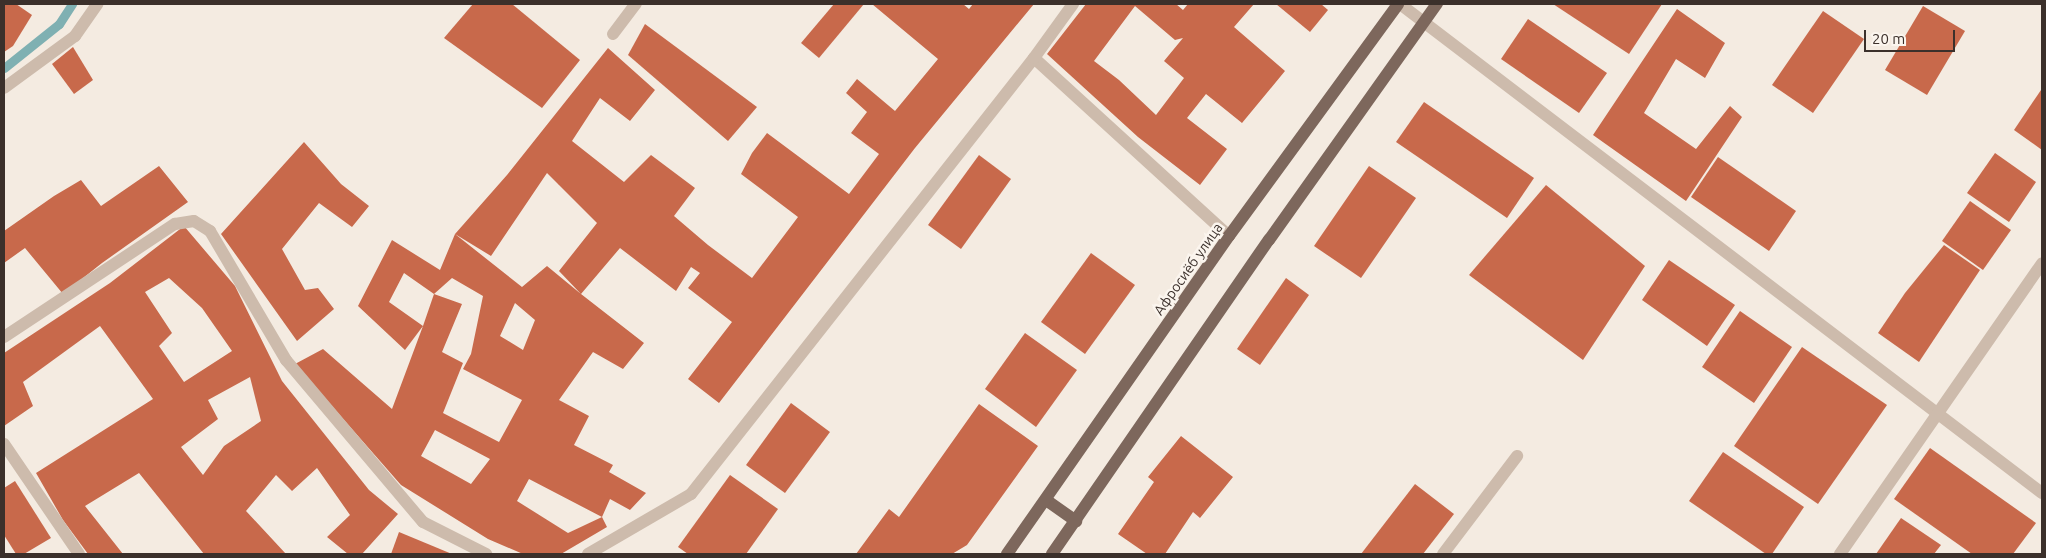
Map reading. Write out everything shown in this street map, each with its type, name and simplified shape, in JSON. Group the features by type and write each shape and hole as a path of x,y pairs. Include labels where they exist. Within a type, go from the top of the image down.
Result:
{"main road":[{"name":"Афросиёб улица","path":"1007,554 1229,236 1399,4"},
{"path":"1052,554 1269,240 1437,4"},
{"path":"1046,500 1076,521"}],"street":[{"path":"4,88 75,36 97,4"},
{"path":"613,34 636,4"},
{"path":"588,554 691,494 1034,58 1073,4"},
{"path":"1399,4 1425,21 2042,493"},
{"path":"1034,58 1229,236"},
{"path":"4,337 175,224 194,221 210,231 286,360 423,522 486,554"},
{"path":"1840,554 2042,263"},
{"path":"4,444 79,554"},
{"path":"1443,554 1517,456"}],"building":[{"path":"4,4 16,4 32,15 13,46 4,52"},
{"path":"473,4 512,4 580,60 542,108 444,38"},
{"path":"834,4 864,4 819,58 801,43"},
{"path":"872,4 963,4 969,9 973,4 1034,4 915,148 719,403 688,379 732,322 688,288 700,273 691,267 676,291 620,248 581,294 559,271 597,223 547,173 491,256 455,234 507,175 608,48 655,90 630,121 600,98 572,141 624,182 651,155 695,188 674,216 708,245 752,278 798,217 741,174 752,153 767,133 849,194 879,154 851,133 867,112 846,93 857,79 895,111 938,59"},
{"path":"1086,4 1176,4 1183,10 1188,4 1254,4 1234,27 1285,71 1242,123 1206,94 1187,118 1227,149 1200,185 1138,137 1047,54","holes":["1135,6 1175,40 1183,38 1164,61 1184,78 1156,115 1119,80 1094,61"]},
{"path":"1276,4 1321,4 1328,10 1310,32"},
{"path":"1553,4 1662,4 1629,54"},
{"path":"1923,6 1965,31 1927,95 1885,70"},
{"path":"1677,9 1725,43 1705,78 1676,59 1644,113 1696,149 1730,106 1742,117 1686,201 1593,135"},
{"path":"1823,11 1864,39 1813,113 1772,85"},
{"path":"1528,19 1607,73 1579,113 1501,59"},
{"path":"645,24 757,107 728,141 628,55"},
{"path":"73,47 93,80 74,94 52,64"},
{"path":"2042,91 2042,150 2014,130"},
{"path":"1424,102 1534,178 1507,218 1396,142"},
{"path":"304,142 341,184 369,206 352,227 319,203 282,249 305,290 318,288 334,309 297,341 221,234"},
{"path":"1995,153 2036,182 2009,222 1967,193"},
{"path":"979,155 1011,179 961,249 928,225"},
{"path":"1718,157 1796,211 1769,251 1691,197"},
{"path":"159,166 188,202 102,263 63,294 25,248 4,263 4,231 54,196 81,180 101,206"},
{"path":"1369,166 1416,198 1361,278 1314,246"},
{"path":"1546,185 1645,266 1583,360 1469,275"},
{"path":"1970,201 2011,230 1983,270 1942,241"},
{"path":"184,226 235,286 282,381 369,490 398,514 362,554 348,554 327,537 350,515 317,468 292,491 276,475 246,511 286,554 204,554 139,473 85,506 123,554 88,554 63,520 36,473 153,399 100,326 23,382 33,406 4,426 4,353 110,283","holes":["169,278 202,308 232,351 184,382 159,346 172,333 145,292","250,377 261,421 224,446 203,475 181,447 218,419 208,400"]},
{"path":"455,234 522,287 547,266 644,343 623,369 593,352 559,400 589,416 574,445 613,465 609,472 646,493 630,510 610,499 602,517 607,527 561,554 523,554 488,539 401,485 295,364 323,349 392,409 423,326 405,350 358,306 392,240 440,270","holes":["404,273 434,294 423,326 389,302","452,278 483,296 471,354 463,369 522,400 499,442 443,413 463,363 442,352 462,304 434,294","515,303 535,320 523,350 500,336","435,430 490,459 471,484 421,456","529,479 602,517 568,533 517,501"]},
{"path":"1944,245 1980,270 1919,362 1878,333 1905,293"},
{"path":"1091,253 1135,285 1085,354 1041,322"},
{"path":"1669,260 1735,305 1707,346 1642,300"},
{"path":"1286,278 1309,295 1260,365 1237,349"},
{"path":"1740,311 1792,347 1754,403 1702,367"},
{"path":"1025,333 1077,370 1036,427 985,389"},
{"path":"1802,347 1887,405 1818,504 1734,446"},
{"path":"791,403 830,432 785,493 746,465"},
{"path":"979,404 1038,446 967,545 952,554 856,554 889,509 899,517"},
{"path":"1181,436 1233,477 1200,518 1193,512 1165,554 1147,554 1118,534 1154,482 1148,477"},
{"path":"1930,448 2036,523 2013,554 1972,554 1894,499"},
{"path":"1723,452 1804,507 1772,554 1766,554 1689,501"},
{"path":"730,475 778,509 746,554 688,554 678,547"},
{"path":"15,481 51,538 24,554 16,554 4,535 4,488"},
{"path":"1415,484 1454,514 1423,554 1361,554"},
{"path":"1901,518 1941,545 1934,554 1876,554"},
{"path":"399,532 452,554 391,554"}],"waterway":[{"path":"4,68 59,24 72,4"}]}
